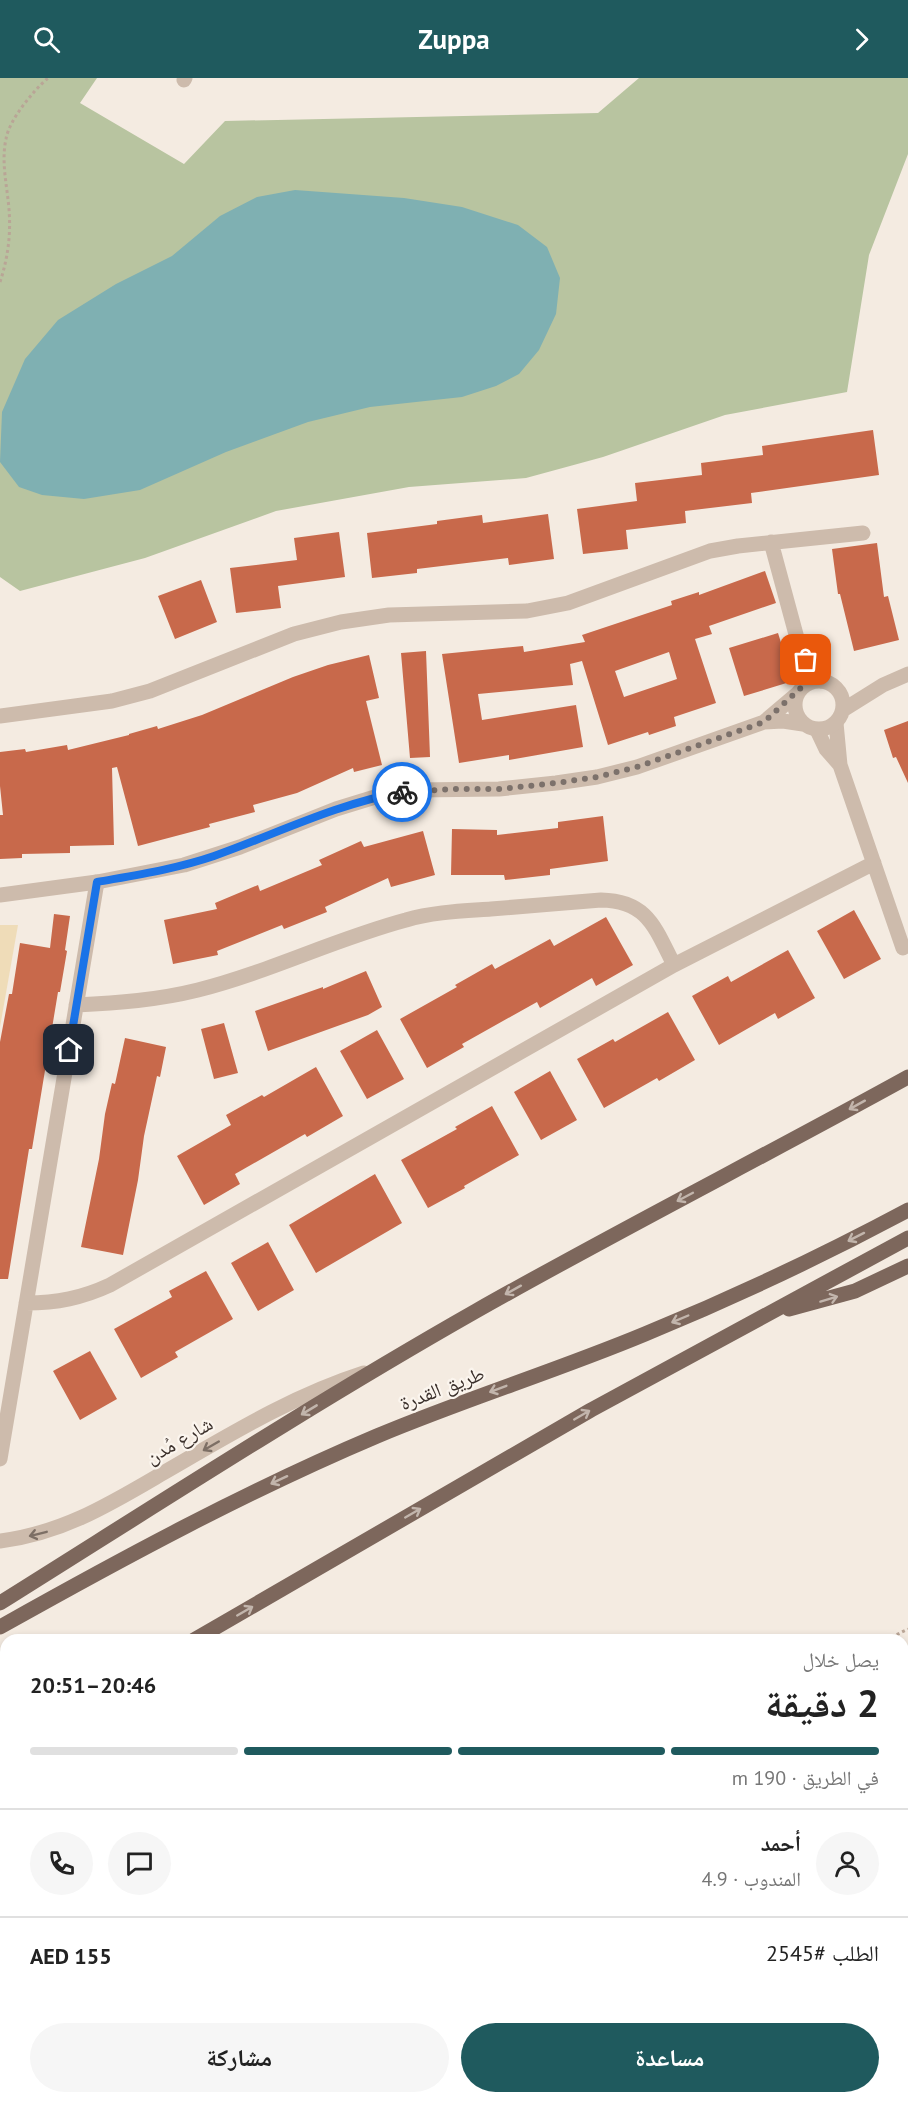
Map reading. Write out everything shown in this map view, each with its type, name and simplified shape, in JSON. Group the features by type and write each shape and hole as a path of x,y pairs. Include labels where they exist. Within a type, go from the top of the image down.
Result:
{"main road":[{"path":"0,1603 252,1444 378,1368 552,1268 908,1077"},
{"name":"طريق القدرة","path":"0,1627 205,1517 315,1464 440,1411 574,1362 702,1310 785,1272 908,1210"},
{"path":"204,1634 591,1410 908,1238"},
{"path":"772,1313 855,1291 908,1266"}],"street":[{"path":"0,716 112,701 150,691 294,634 341,622 389,615 526,611 558,605 609,589 710,551 771,542 864,533"},
{"path":"771,542 801,653 801,689 795,710 802,724"},
{"path":"801,653 822,681"},
{"path":"0,895 155,872 193,862 336,809 375,797 415,790 500,789 597,777 646,764 764,722 783,721 802,724 818,730 827,729 839,717 883,685 908,674"},
{"path":"764,722 801,689 814,681 831,684 839,691 843,700 839,717 840,765 903,948"},
{"path":"839,691 883,685"},
{"path":"818,730 826,749 840,765"},
{"path":"26,1303 69,1301 90,1295 110,1285 674,965 874,863"},
{"path":"0,1459 97,882"},
{"path":"76,1005 120,1003 198,990 236,979 369,930 408,919 449,912 601,900 618,901 634,906 647,916 674,965"},
{"name":"شارع مُدن","path":"0,1541 36,1535 79,1520 281,1406 329,1384 378,1368"}],"path":[{"path":"0,282 6,264 10,236 3,162 6,137 38,87 48,78"}],"green space":[{"path":"0,78 97,78 80,103 184,164 225,121 598,113 639,78 908,78 908,154 869,255 847,392 725,415 603,457 526,478 409,487 276,511 145,558 20,591 0,577"}],"sand":[{"path":"0,925 18,925 0,1027"}],"water":[{"path":"295,190 404,198 462,207 518,225 547,247 560,278 556,314 539,350 519,374 496,386 462,397 370,407 308,422 226,452 140,490 84,499 42,495 19,487 0,462 2,412 25,359 58,320 116,284 172,256 220,216 257,197"}],"building":[{"path":"873,430 879,475 751,493 752,503 685,511 686,523 626,530 628,549 583,554 577,509 637,501 635,483 702,475 701,463 763,455 762,446"},
{"path":"548,514 554,559 509,565 508,558 417,569 417,573 372,578 367,533 437,524 437,521 482,515 483,523"},
{"path":"339,532 345,577 278,586 281,608 236,613 230,568 297,560 294,538"},
{"path":"877,543 884,597 888,596 899,640 854,651 840,594 838,594 832,549"},
{"path":"765,571 776,603 709,626 712,634 695,639 716,703 674,717 676,726 608,745 582,661 570,664 573,685 478,694 482,720 576,705 583,747 509,760 509,755 459,763 442,654 523,646 524,652 585,642 582,635 672,605 671,601 699,592 699,595","holes":["669,652 677,679 624,697 615,671"]},
{"path":"201,580 217,622 175,639 158,596"},
{"path":"778,633 793,681 744,696 729,648"},
{"path":"426,651 430,757 410,758 401,653"},
{"path":"369,655 379,698 366,701 382,765 354,772 353,768 297,793 253,805 255,812 209,824 210,827 138,846 117,767 112,768 114,845 70,846 70,853 22,854 22,858 0,859 0,815 3,815 0,752 25,749 26,752 67,745 68,750 157,726 158,729 202,715 293,677"},
{"path":"908,721 908,783 896,757 893,758 884,730"},
{"path":"603,816 608,861 550,869 550,875 505,880 504,875 451,875 452,829 497,830 497,835 558,828 558,822"},
{"path":"423,831 435,875 391,887 388,878 325,907 327,912 284,929 282,925 217,951 218,955 173,964 164,920 217,909 215,903 258,885 260,891 322,865 319,860 361,841 364,847"},
{"path":"854,910 881,959 844,979 817,931"},
{"path":"54,914 70,916 65,950 67,951 32,1149 29,1149 8,1279 0,1279 0,1042 9,994 12,994 20,943 50,948"},
{"path":"606,917 633,965 596,986 592,978 540,1008 537,1002 462,1044 464,1047 427,1068 400,1019 492,964 495,969 550,939 554,946"},
{"path":"788,950 815,998 778,1019 775,1013 719,1045 692,996 728,976 731,982"},
{"path":"366,971 382,1007 368,1015 268,1051 255,1011 323,987 323,989"},
{"path":"668,1012 695,1060 659,1081 657,1078 604,1108 577,1059 613,1039 615,1042"},
{"path":"224,1023 238,1073 214,1079 201,1029"},
{"path":"377,1030 404,1079 367,1099 340,1051"},
{"path":"125,1038 166,1047 144,1136 123,1255 81,1247 99,1159 105,1114 112,1083 115,1084"},
{"path":"316,1067 343,1116 307,1137 305,1134 235,1174 240,1184 204,1205 177,1156 231,1125 226,1115 262,1095 264,1097"},
{"path":"550,1071 577,1120 541,1140 514,1092"},
{"path":"492,1106 519,1155 428,1208 401,1160 457,1129 455,1127"},
{"path":"375,1174 402,1223 316,1273 289,1225"},
{"path":"268,1242 294,1290 258,1311 231,1263"},
{"path":"206,1271 233,1319 175,1352 178,1357 141,1378 114,1329 172,1297 169,1291"},
{"path":"90,1351 117,1399 80,1420 53,1371"}],"way so far":[{"path":"402,792 500,789 597,777 637,767 764,722 797,694 805,684 801,653 806,660"}],"route":[{"path":"69,1050 97,882 155,872 212,857 336,809 375,797 402,792"}]}
